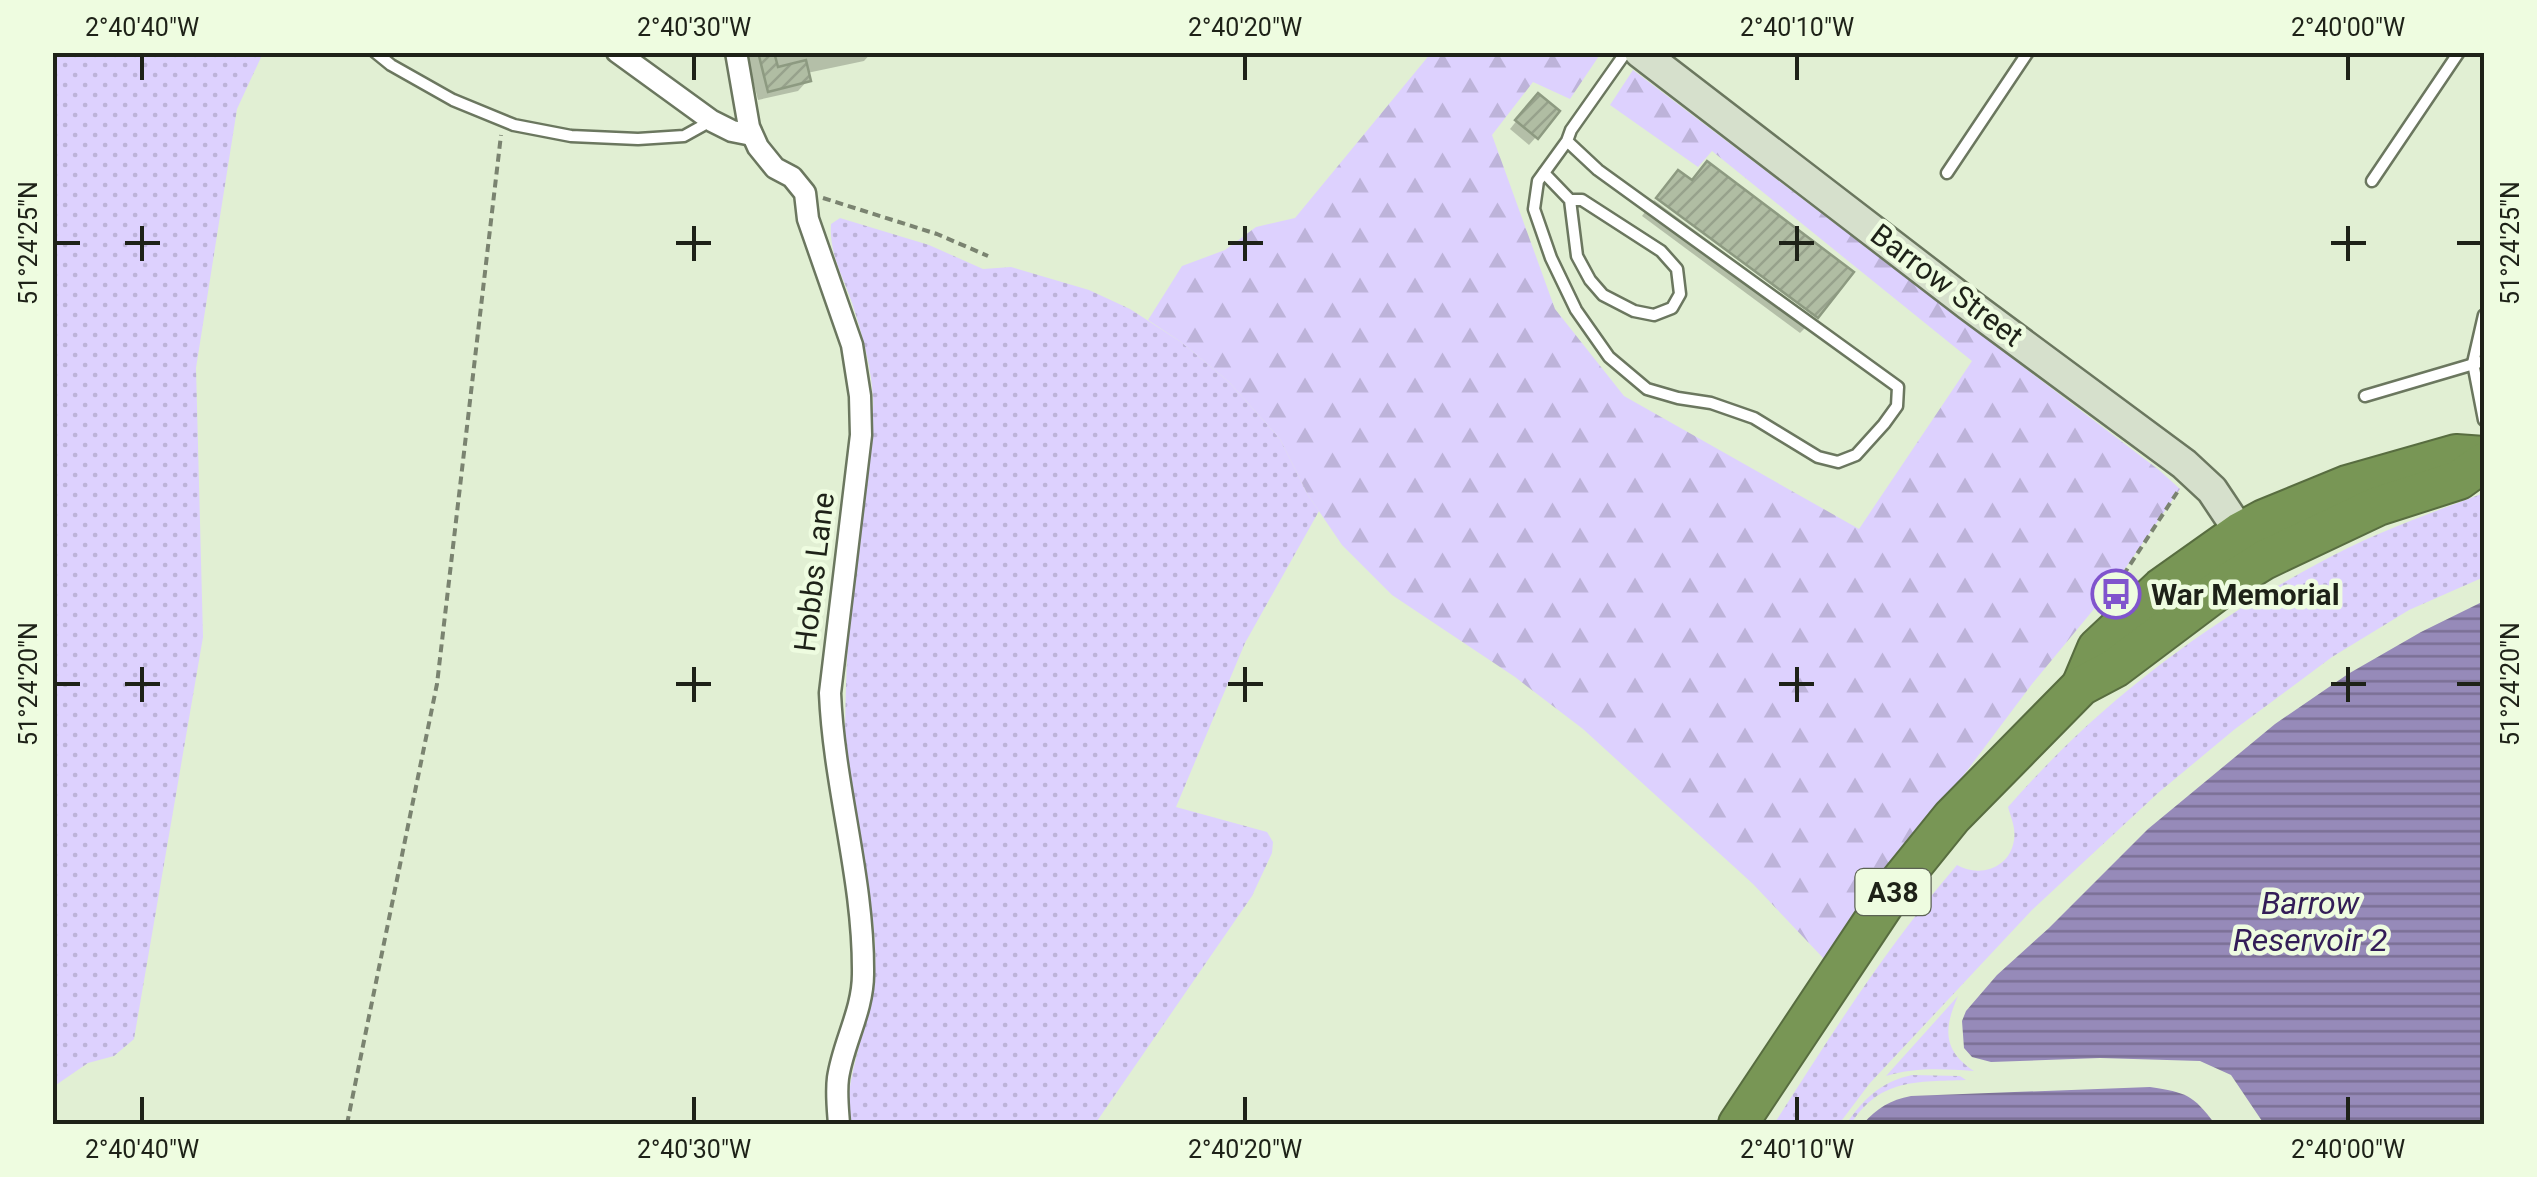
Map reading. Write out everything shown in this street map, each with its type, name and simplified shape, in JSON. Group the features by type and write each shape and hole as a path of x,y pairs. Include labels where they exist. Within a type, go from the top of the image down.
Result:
{"highway":[{"name":"A38","path":"2081,686 2097,648 2180,573 2240,532 2347,485 2456,454 2484,459"},
{"name":"A38","path":"1738,1124 1898,885 1964,805 2081,686 2115,668 2232,580 2274,555 2378,506 2459,480 2484,459"},
{"path":"2240,532 2253,544 2268,545 2292,534 2331,528"},
{"path":"2115,668 2142,657 2238,591 2309,551 2331,528"},
{"path":"2232,580 2240,532"}],"main road":[{"name":"Barrow Street","path":"1644,55 2191,471 2219,500 2240,532"}],"street":[{"path":"617,52 712,121 752,135"},
{"path":"736,52 758,148 805,192"},
{"name":"Hobbs Lane","path":"805,192 808,219 852,345 860,396 861,435 830,693 840,790 858,881 863,979 838,1078 838,1124"}],"lane":[{"path":"376,52 391,65 454,100 514,125 571,136 638,138 684,136 712,121"},
{"path":"1948,172 2028,52"},
{"path":"2372,182 2459,52"},
{"path":"1566,141 1598,170 1898,387 1897,406 1856,455 1838,462 1818,457 1754,418 1711,403 1647,389 1609,357 1576,310 1551,258 1534,209 1538,182 1571,130 1644,55"},
{"path":"1544,172 1570,200 1577,256 1603,295 1634,311 1654,315 1672,308 1680,294 1677,269 1661,251 1582,200 1570,200"},
{"path":"2484,315 2479,362 2484,420"},
{"path":"2365,396 2479,362"}],"path":[{"path":"347,1124 437,684 503,120"},
{"path":"805,192 937,234 988,256"},
{"path":"2133,614 2111,594 2191,471"}],"green space":[{"path":"53,52 263,53 237,109 196,368 203,637 134,1039 114,1056 88,1063 53,1087"},
{"path":"1431,53 1601,53 1570,99 1533,82 1492,135 1555,309 1624,396 1859,529 1972,361 1712,151 1698,167 1610,105 1633,70 2180,489 2113,586 2032,684 1825,960 1753,884 1583,729 1515,677 1392,595 1342,545 1308,495 1280,439 1229,382 1148,320 1182,266 1225,250 1256,227 1295,218"},
{"path":"840,218 929,245 983,269 1011,267 1089,290 1130,309 1181,342 1229,382 1280,439 1319,511 1245,643 1176,807 1267,832 1273,842 1272,853 1252,896 1095,1124 847,1124 850,1084 875,968 872,913 850,804 845,749 852,584 873,405 863,339 832,245 831,224"},
{"path":"2484,493 2484,577 2409,610 2332,657 2235,729 2158,793 2032,910 1870,1083 1839,1124 1774,1124 1861,991 1931,896 1957,865 1984,870 2007,858 2014,836 2008,807 2041,770 2113,703 2191,642 2274,588 2357,544"},
{"path":"1958,996 1950,1018 1949,1038 1956,1055 1974,1071 1919,1070 1886,1076"},
{"path":"1912,1075 1960,1076 1966,1080 1916,1083 1887,1090 1862,1109 1851,1124 1846,1124 1874,1093"}],"water":[{"name":"Barrow Reservoir 2","path":"2484,601 2484,1124 2264,1124 2231,1075 2200,1061 2100,1058 1991,1062 1972,1057 1964,1048 1962,1021 1966,1011 1997,975 2148,829 2275,724 2348,674"},
{"path":"2150,1087 2188,1096 2215,1124 1863,1124 1884,1106 1911,1096"}],"building":[{"path":"758,52 774,52 778,67 806,60 811,81 768,92"},
{"path":"1538,93 1560,111 1538,139 1515,120"},
{"path":"1707,161 1854,272 1818,318 1656,198 1678,170 1692,180"}],"place":[{"name":"War Memorial","path":"2116,594"}]}
